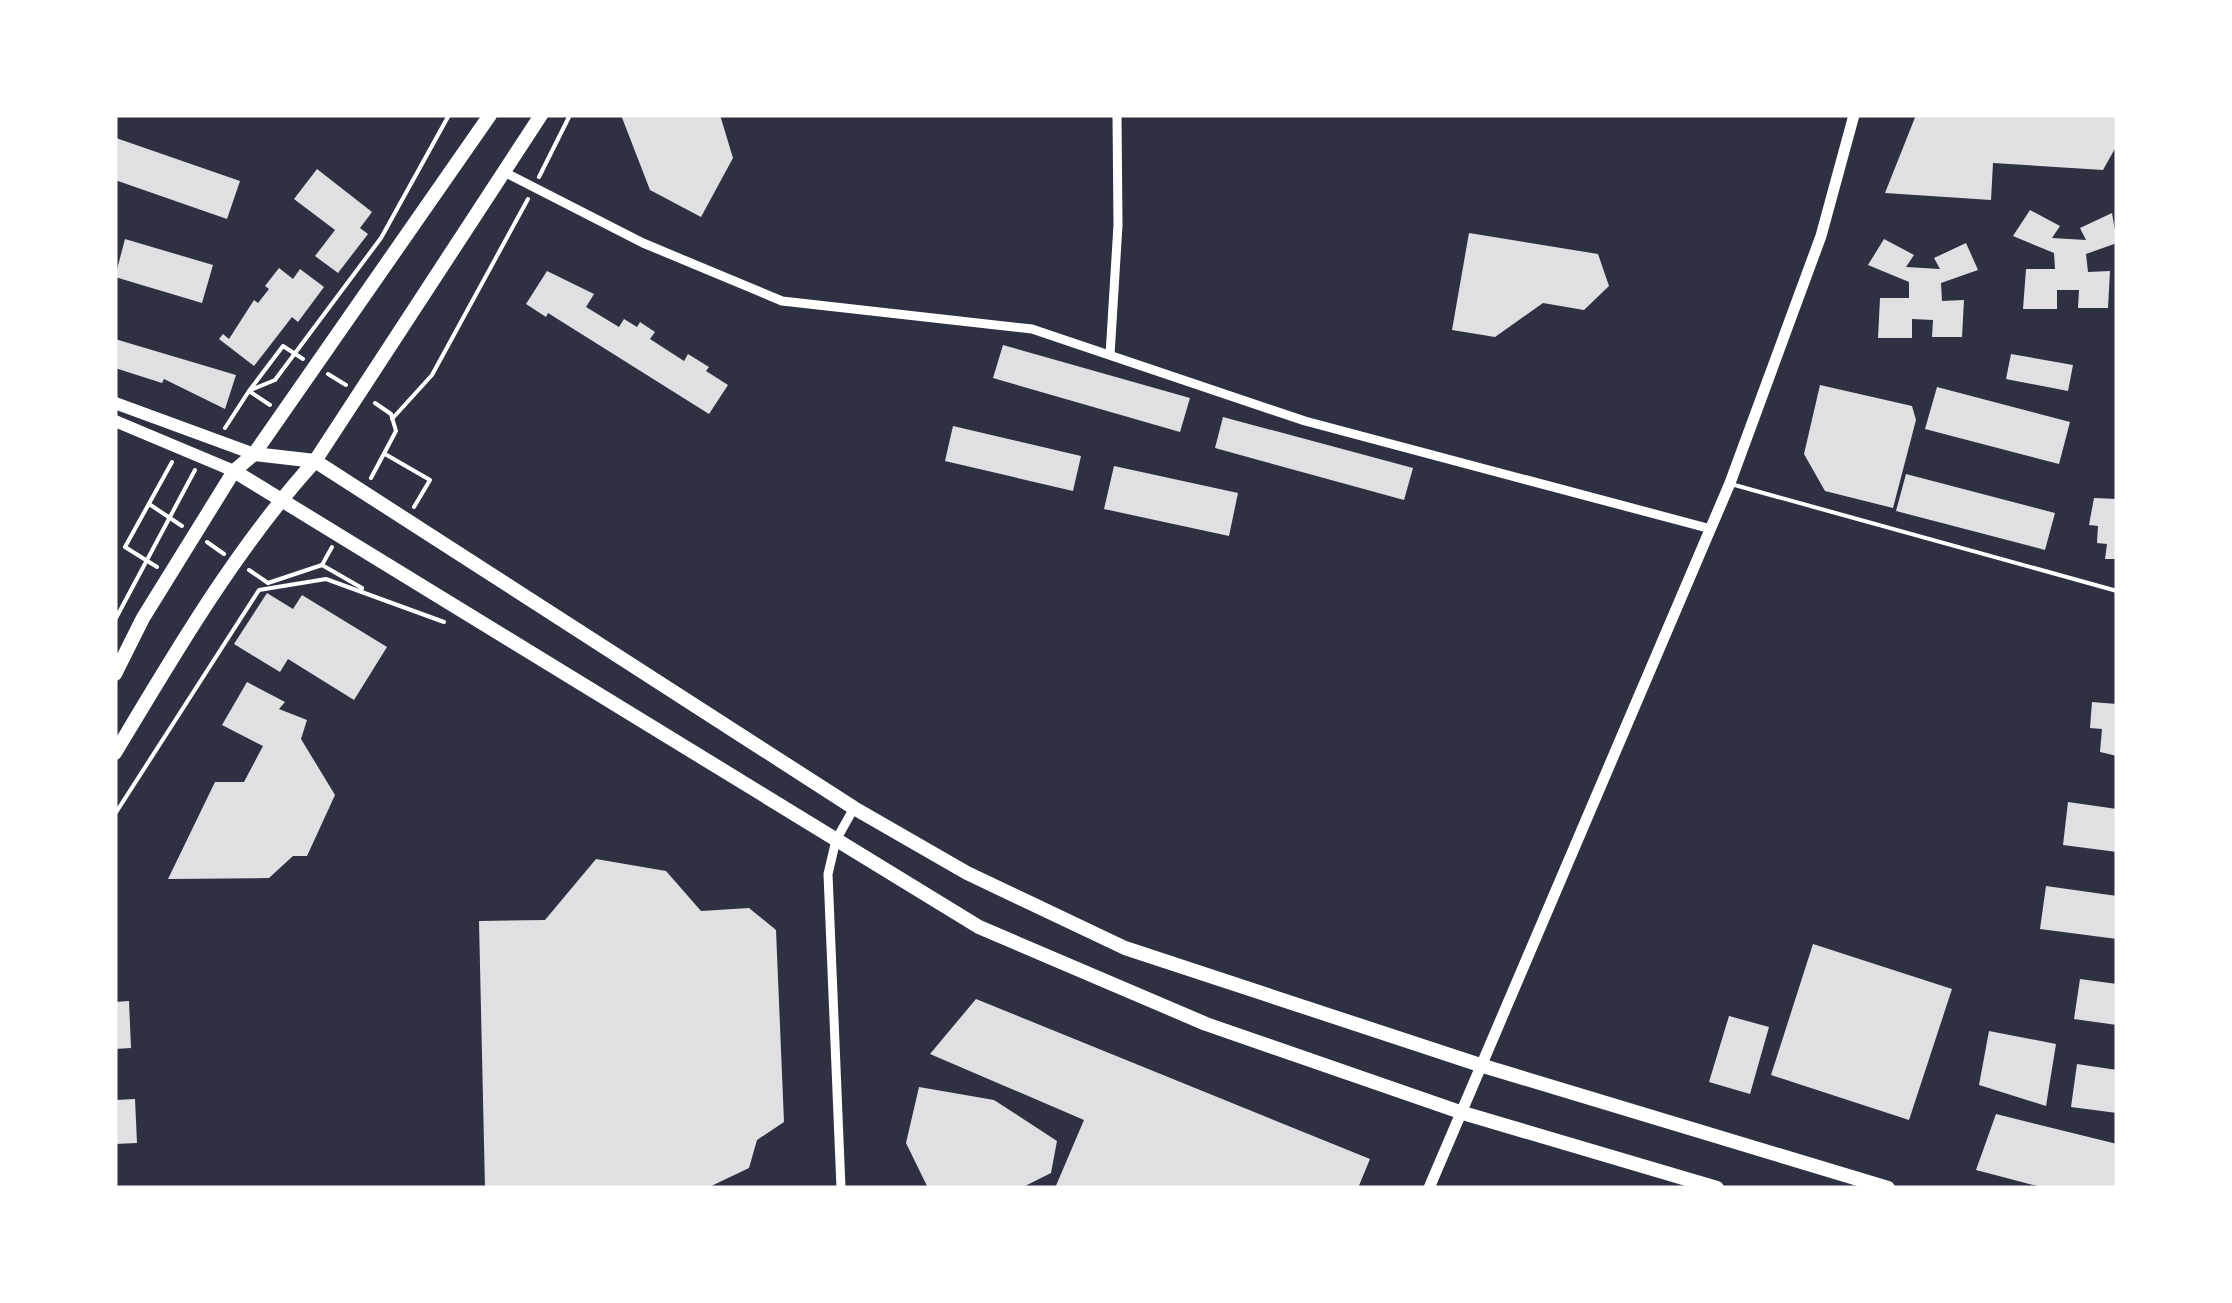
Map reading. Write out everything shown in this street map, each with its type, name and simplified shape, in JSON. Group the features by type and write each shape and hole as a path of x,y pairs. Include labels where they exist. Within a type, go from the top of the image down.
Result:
{"main road":[{"path":"115,674 170,574 234,472 254,454 490,115"},
{"path":"115,753 200,615 282,498 314,461 541,115"},
{"path":"115,403 254,454 314,461 854,808 967,873 1125,948 1480,1065 1888,1188"},
{"path":"115,421 204,458 282,498 980,927 1206,1024 1463,1112 1717,1188"}],"street":[{"path":"1110,355 1118,210 1117,115"},
{"path":"1429,1188 1730,484 1821,236 1854,115"},
{"path":"504,172 643,242 782,301 1015,326 1305,421 1712,529"},
{"path":"841,1188 828,874 836,840 854,808"}],"lane":[{"path":"1730,484 2117,590"}],"path":[{"path":"249,391 276,380 381,238 449,115"},
{"path":"392,419 432,376 570,115"},
{"path":"218,440 283,346"},
{"path":"249,391 283,413"},
{"path":"170,574 124,547 180,448"},
{"path":"385,454 430,480 406,519"},
{"path":"115,620 204,458"},
{"path":"322,565 362,588 361,592"},
{"path":"115,814 258,590 326,579 446,622"}],"building":[{"path":"621,115 720,115 733,158 701,217 650,190"},
{"path":"1916,115 2117,115 2117,145 2103,170 1993,163 1991,200 1885,193"},
{"path":"116,138 240,181 227,219 115,180"},
{"path":"317,169 372,212 360,228 368,234 338,273 315,256 335,230 294,199"},
{"path":"2030,210 2060,226 2052,238 2086,240 2080,228 2112,213 2117,243 2086,254 2088,272 2110,271 2108,308 2078,308 2079,290 2057,290 2057,309 2023,309 2026,269 2055,269 2054,253 2013,236"},
{"path":"1469,233 1598,254 1609,286 1584,310 1543,303 1495,337 1452,330"},
{"path":"125,239 213,265 202,303 115,277"},
{"path":"1884,239 1914,255 1906,267 1940,269 1934,258 1966,243 1978,270 1941,283 1942,301 1964,300 1962,337 1932,337 1933,320 1912,319 1912,338 1878,338 1880,298 1909,298 1909,282 1868,265"},
{"path":"279,268 293,279 300,269 324,287 298,322 292,317 254,366 219,339 223,334 229,339 254,300 258,303 269,289 265,286"},
{"path":"547,271 594,294 586,307 619,327 624,319 637,327 640,322 655,332 650,339 684,361 688,354 709,367 706,371 728,385 709,414 548,313 546,317 526,304"},
{"path":"115,339 236,375 225,409 164,379 162,383 115,368"},
{"path":"1003,345 1190,398 1180,432 993,378"},
{"path":"2011,354 2073,365 2068,391 2006,379"},
{"path":"1820,385 1912,406 1916,420 1893,508 1825,491 1804,454"},
{"path":"1937,387 2070,422 2059,464 1925,429"},
{"path":"1223,417 1413,468 1404,500 1215,448"},
{"path":"953,426 1081,456 1073,491 945,461"},
{"path":"1114,466 1238,493 1229,536 1104,509"},
{"path":"1906,474 2055,513 2045,550 1896,511"},
{"path":"2094,498 2117,499 2117,559 2105,559 2107,544 2097,543 2098,526 2089,525"},
{"path":"267,593 293,609 302,595 387,647 354,700 288,659 280,672 234,644"},
{"path":"247,682 285,702 279,709 307,720 301,739 335,795 307,856 293,856 269,878 168,879 215,782 244,782 263,746 222,725"},
{"path":"2092,702 2117,704 2117,756 2100,752 2102,729 2090,728"},
{"path":"2068,802 2117,809 2117,852 2063,845"},
{"path":"596,859 666,871 701,911 749,908 776,930 784,1122 757,1140 749,1168 707,1188 485,1188 479,921 545,920"},
{"path":"2046,886 2117,896 2117,939 2040,929"},
{"path":"1813,944 1952,989 1909,1120 1771,1075"},
{"path":"2080,979 2117,984 2117,1025 2074,1019"},
{"path":"976,999 1370,1159 1358,1188 1055,1188 1084,1120 930,1054"},
{"path":"129,1001 131,1048 115,1049 115,1002"},
{"path":"1729,1016 1769,1027 1750,1094 1709,1082"},
{"path":"1989,1031 2056,1044 2046,1106 1979,1085"},
{"path":"2077,1064 2117,1070 2117,1113 2071,1107"},
{"path":"919,1087 994,1100 1057,1141 1051,1173 1021,1188 928,1188 906,1143"},
{"path":"135,1099 137,1143 115,1144 115,1100"},
{"path":"1996,1114 2117,1144 2117,1188 2045,1188 1976,1170"}]}
